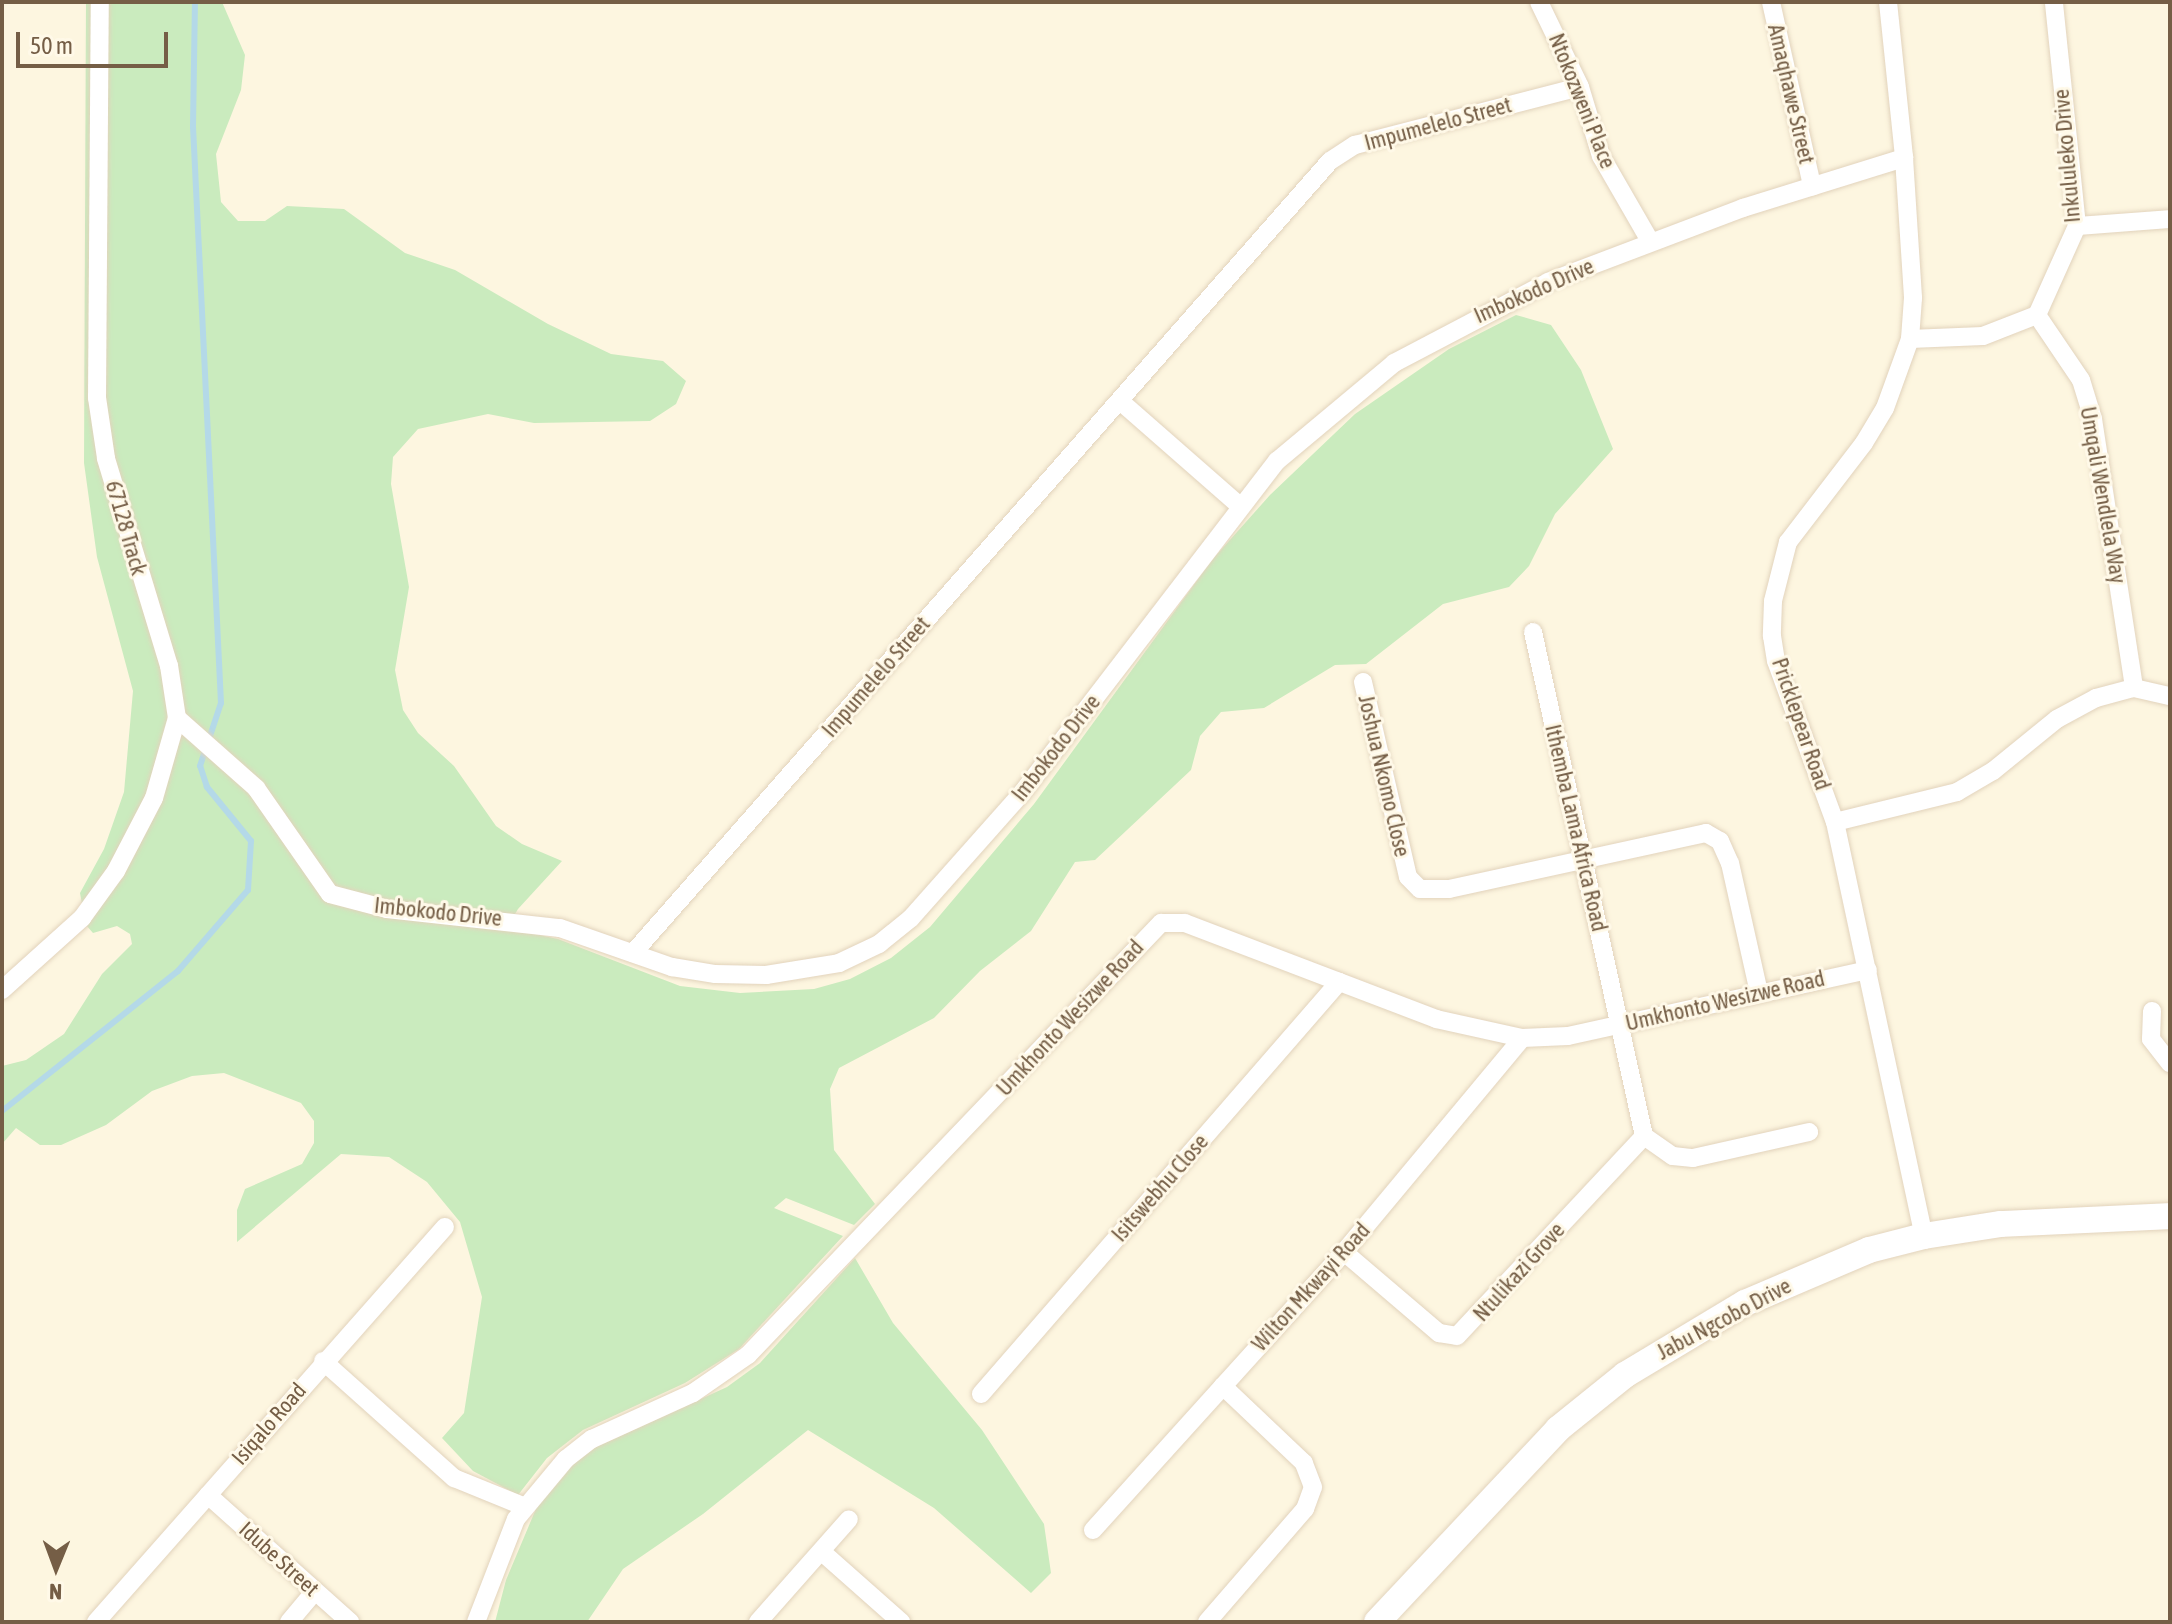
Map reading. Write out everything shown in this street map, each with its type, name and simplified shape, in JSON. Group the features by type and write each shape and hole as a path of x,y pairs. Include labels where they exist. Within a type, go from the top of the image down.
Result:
{"main road":[{"name":"Jabu Ngcobo Drive","path":"1377,1622 1514,1471 1625,1375 1745,1303 1869,1250 1924,1236 2001,1224 2170,1216"}],"street":[{"name":"67128 Track","path":"2,990 82,918 116,871 154,798 177,718 169,666 106,458 97,398 100,2"},
{"name":"Ntokozweni Place","path":"1539,2 1580,87 1601,156 1650,241"},
{"name":"Amaqhawe Street","path":"1771,2 1812,186"},
{"name":"Pricklepear Road","path":"1888,2 1904,158 1913,298 1910,339 1871,432 1788,542 1773,601 1776,661 1835,822 1924,1236"},
{"name":"Inkululeko Drive","path":"2037,315 2077,226 2054,2"},
{"name":"Impumelelo Street","path":"633,953 1341,153 1580,87"},
{"name":"Imbokodo Drive","path":"177,718 256,788 330,894 387,909 560,928 672,967 766,975 839,963 879,944 911,918 1022,793 1239,505 1323,418 1394,363 1493,307 1650,241 1904,158"},
{"path":"2077,226 2170,219"},
{"path":"1910,339 1983,336 2037,315"},
{"name":"Umqali Wendlela Way","path":"2037,315 2081,380 2093,419 2134,688"},
{"path":"1120,401 1239,505"},
{"name":"Ithemba Lama Africa Road","path":"1533,632 1644,1136"},
{"name":"Joshua Nkomo Close","path":"1363,682 1405,866 1420,889 1449,889 1583,858"},
{"path":"1835,822 1957,792 1993,771 2075,707 2134,688 2170,696"},
{"path":"1583,858 1697,833 1720,841 1730,863 1759,993"},
{"name":"Umkhonto Wesizwe Road","path":"476,1622 502,1545 523,1506 592,1439 693,1393 748,1355 1161,923 1185,923 1436,1019 1522,1038 1621,1024 1868,970"},
{"name":"Isitswebhu Close","path":"981,1394 1339,982"},
{"path":"2152,1011 2151,1039 2170,1063"},
{"name":"Wilton Mkwayi Road","path":"1093,1530 1344,1252 1522,1038"},
{"path":"1644,1136 1673,1156 1693,1158 1809,1132"},
{"name":"Ntulikazi Grove","path":"1344,1252 1439,1333 1457,1336 1644,1136"},
{"name":"Isiqalo Road","path":"96,1622 323,1361 445,1227"},
{"path":"323,1361 454,1478 523,1506"},
{"path":"1207,1622 1305,1509 1313,1487 1304,1463 1223,1386"},
{"name":"Idube Street","path":"208,1495 350,1622"},
{"path":"758,1622 849,1519"},
{"path":"822,1552 901,1622"},
{"path":"289,1622 315,1591"}],"green space":[{"path":"86,2 222,2 245,55 241,90 216,154 221,202 238,221 265,221 287,206 344,209 405,253 455,270 548,324 611,354 663,361 686,381 676,404 650,421 534,423 488,414 418,429 393,457 391,484 409,587 395,670 403,710 418,733 454,766 496,826 522,844 562,861 518,909 507,928 558,939 680,986 740,993 814,989 850,979 891,958 930,927 1034,804 1212,560 1270,495 1355,414 1449,349 1516,315 1551,325 1581,370 1613,449 1555,514 1529,566 1509,587 1443,604 1366,664 1335,665 1264,708 1221,712 1200,736 1191,770 1095,860 1075,862 1031,931 980,971 934,1018 839,1068 830,1089 834,1150 875,1204 854,1225 786,1198 774,1208 843,1236 739,1349 685,1383 583,1430 547,1458 518,1495 473,1471 442,1438 464,1413 482,1297 460,1222 427,1182 389,1157 341,1154 237,1242 237,1210 245,1189 302,1164 314,1143 314,1121 301,1103 224,1073 192,1076 152,1091 106,1125 61,1145 40,1145 16,1128 2,1144 2,1066 26,1060 64,1034 102,974 132,944 130,934 117,926 93,933 86,925 80,893 104,849 124,792 133,691 97,557 84,463"},
{"path":"855,1258 893,1323 982,1430 1044,1524 1051,1573 1031,1593 934,1508 808,1430 703,1514 623,1569 587,1622 495,1622 506,1580 538,1504 570,1466 592,1449 727,1387 760,1363"}],"waterway":[{"path":"2,1111 178,971 248,890 251,841 207,787 200,766 221,703 193,127 195,2"}]}
